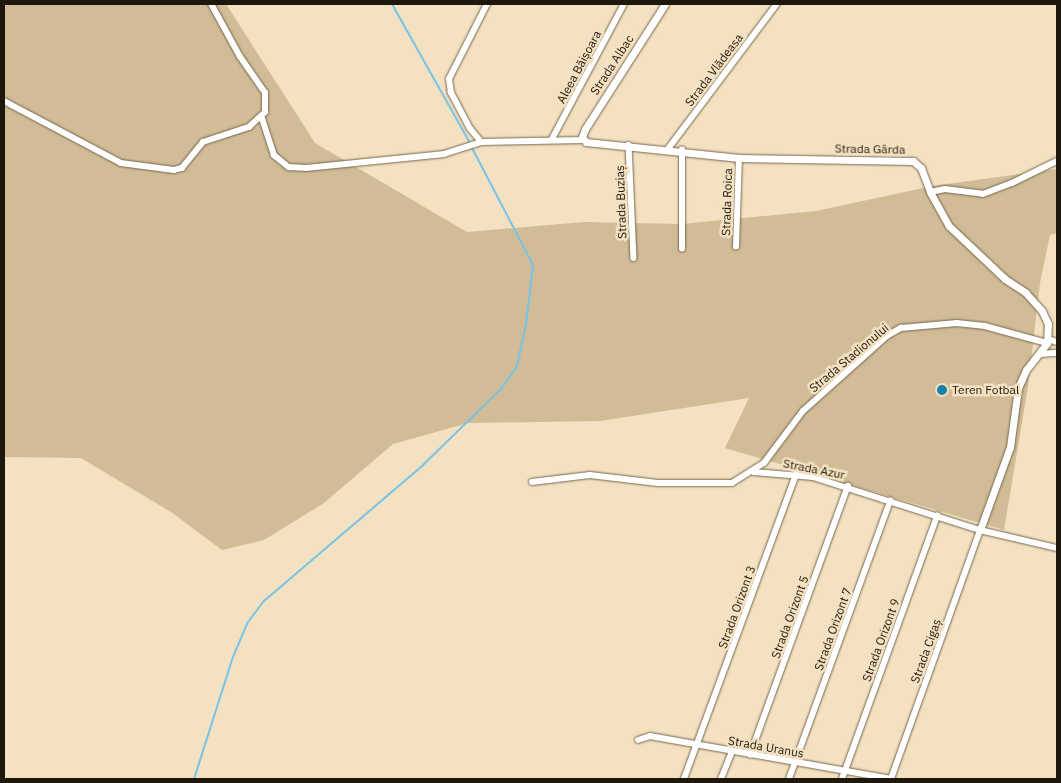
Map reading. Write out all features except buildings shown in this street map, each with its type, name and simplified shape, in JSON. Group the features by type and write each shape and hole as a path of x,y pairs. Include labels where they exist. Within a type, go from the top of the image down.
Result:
{"street":[{"path":"4,101 121,164 174,170 187,163 210,138 249,127 262,118 267,104 264,93 240,57 211,4"},
{"path":"479,143 452,93 449,79 487,4"},
{"name":"Aleea Băișoara","path":"552,139 624,4"},
{"name":"Strada Albac","path":"584,140 585,128 665,4"},
{"name":"Strada Vlădeasa","path":"668,149 777,4"},
{"name":"Strada Gârda","path":"262,118 274,155 288,167 306,168 444,154 479,143 552,139 584,140 600,144 682,150 739,158 907,160 921,168 930,192 949,226 1005,279 1034,301 1048,324 1048,341"},
{"name":"Strada Buziaș","path":"629,145 634,258"},
{"path":"682,150 682,248"},
{"name":"Strada Roica","path":"736,247 739,158"},
{"path":"930,192 945,190 982,194 1012,183 1057,161"},
{"name":"Strada Stadionului","path":"754,472 764,463 803,410 887,336 901,328 957,323 985,326 1057,342"},
{"path":"980,530 1010,447 1018,388 1026,370 1041,354 1048,341"},
{"path":"1041,354 1057,352"},
{"name":"Strada Azur","path":"532,482 590,475 658,483 721,485 754,472 796,474 848,486 980,530 1057,548"},
{"name":"Strada Orizont 3","path":"684,779 698,746 796,474"},
{"name":"Strada Orizont 5","path":"750,755 848,486"},
{"name":"Strada Orizont 7","path":"789,779 890,501"},
{"name":"Strada Orizont 9","path":"842,779 937,516"},
{"name":"Strada Cigaș","path":"891,779 980,530"},
{"name":"Strada Uranus","path":"638,740 650,736 891,779"},
{"path":"721,779 732,752"}],"shaded area":[{"path":"4,4 226,4 315,143 467,232 584,222 681,224 816,211 933,186 1057,169 1057,233 1050,235 1040,283 1028,387 1004,530 725,448 749,398 600,421 468,423 393,444 324,503 264,540 222,550 171,512 81,458 4,457"}],"waterway":[{"path":"392,4 470,143"},
{"path":"194,779 233,657 248,622 264,601 423,465 501,389 517,366 526,324 533,265 472,148"}],"place":[{"name":"Teren Fotbal","path":"942,390"}]}
